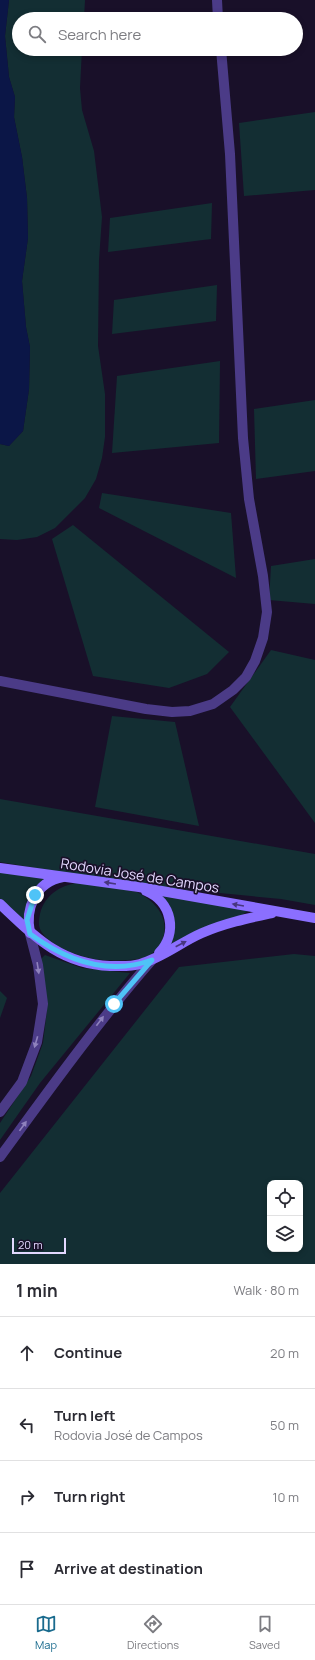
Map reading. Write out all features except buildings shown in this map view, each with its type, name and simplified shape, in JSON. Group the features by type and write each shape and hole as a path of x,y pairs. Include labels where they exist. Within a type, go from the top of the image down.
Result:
{"main road":[{"name":"Rodovia José de Campos","path":"0,868 139,887 315,918"},
{"path":"30,934 27,920 35,895 44,885 55,878 67,877"},
{"path":"139,887 150,892 158,899 166,908 171,920 171,933 167,945 152,960"},
{"name":"Rodovia José de Campos","path":"0,904 30,934 51,949 95,965 125,967 139,965 152,960 203,933 232,922 276,912"}],"street":[{"path":"216,0 217,12"},
{"path":"0,681 146,709 172,712 190,711 213,704 233,690 242,681 255,661 263,638 266,612 263,576 249,499 243,438 230,154 222,56"},
{"path":"0,1112 22,1082 37,1042 43,1004 38,965 30,934"},
{"path":"0,1157 49,1089 114,1004 152,960"}],"green space":[{"path":"9,0 85,0 84,12 12,12 12,56 82,56 80,88 82,110 94,151 102,217 99,260 98,346 105,394 105,437 102,458 96,479 85,498 55,528 37,537 17,540 0,539 0,444 9,446 23,431 29,389 30,347 26,327 22,281 28,238 27,198 22,157 14,117 15,97 9,77 5,36"},
{"path":"315,112 315,190 244,196 239,123"},
{"path":"212,203 211,239 108,252 110,218"},
{"path":"217,285 216,321 112,334 114,300"},
{"path":"220,361 219,443 112,453 117,376"},
{"path":"315,400 315,471 256,479 254,409"},
{"path":"102,493 231,513 236,578 99,508"},
{"path":"73,525 229,652 207,674 169,688 93,676 52,539"},
{"path":"315,559 315,604 269,600 271,566"},
{"path":"271,650 315,660 315,823 230,707"},
{"path":"112,716 175,722 199,826 95,807"},
{"path":"0,799 315,854 315,905 281,899 137,885 0,862"},
{"path":"0,870 65,877 35,895 30,934 0,904"},
{"path":"83,882 137,892 151,901 161,913 165,927 161,943 156,950 149,956 133,960 99,960 87,958 64,949 49,940 40,929 39,923 42,907 46,900 62,887"},
{"path":"150,892 249,910 210,933 187,942 167,945 171,920"},
{"path":"294,954 315,956 315,1264 0,1264 0,1193 179,967"},
{"path":"45,955 82,968 130,973 40,1083 0,1140 0,1123 31,1076 43,1043 47,1010 41,959"},
{"path":"0,991 7,998 0,1018"}],"shaded area":[{"path":"0,0 9,0 5,36 9,77 15,97 14,117 22,157 27,198 28,238 22,281 26,327 30,347 29,389 23,431 9,446 0,444"}],"route":[{"path":"35,895 27,920 30,934 51,949 74,959 95,965 125,967 139,965 152,960 114,1004"}]}
